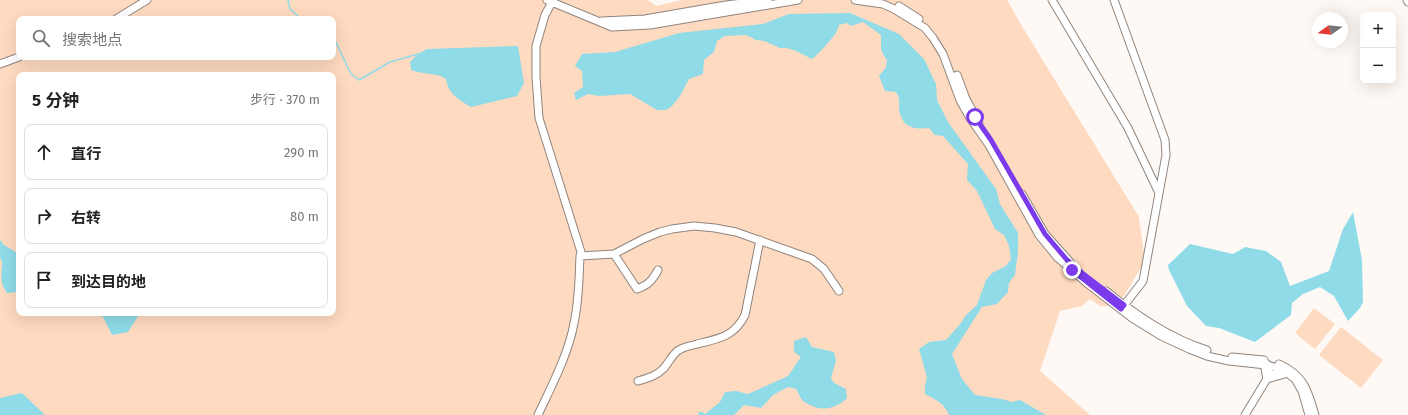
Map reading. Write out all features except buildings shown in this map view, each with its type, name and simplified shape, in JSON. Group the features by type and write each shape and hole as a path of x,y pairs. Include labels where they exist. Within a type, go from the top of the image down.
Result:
{"street":[{"path":"121,16 147,0"},
{"path":"600,21 645,19 726,5 770,0"},
{"path":"538,415 562,360 574,324 579,284 580,256 539,118 536,77 536,46 549,1 612,27 650,25 798,0"},
{"path":"855,0 883,4 894,9 925,28 933,38 943,54 960,100 970,118 989,145 1039,235 1057,257 1088,284 1163,331 1201,349 1234,357 1268,360 1289,368 1300,378 1307,389 1315,415"},
{"path":"884,0 896,4 911,13 935,34 950,59 975,117 991,140 1045,234 1067,260 1123,307 1132,318 1161,336 1207,356 1229,361 1266,365 1282,369 1295,379 1302,392 1309,415"},
{"path":"1052,0 1128,128 1160,193"},
{"path":"1114,0 1165,140 1166,155 1143,280 1123,307"},
{"path":"0,64 16,58"},
{"path":"580,256 614,254 660,232 694,226 715,228 736,232 812,258 824,269 839,291"},
{"path":"638,381 653,377 663,369 678,350 723,338 741,323 745,315 760,240"},
{"path":"614,254 637,289 647,285 653,280 658,270"},
{"path":"1245,415 1268,377 1266,365"},
{"path":"1268,377 1286,372"}],"shaded area":[{"path":"0,0 648,0 656,6 682,0 1007,0 1139,217 1145,261 1124,296 1108,306 1100,306 1090,299 1082,306 1060,311 1040,371 1090,415 0,415"},
{"path":"1314,308 1335,324 1315,349 1295,333"},
{"path":"1341,327 1383,360 1361,388 1319,355"}],"water":[{"path":"850,13 899,34 924,59 936,84 937,100 948,122 996,189 1000,204 1018,233 1018,252 1015,275 1009,283 1008,292 997,304 982,307 952,354 962,379 975,395 1012,402 1020,400 1046,415 949,415 942,405 925,394 927,377 919,349 929,342 946,340 966,315 977,305 986,280 992,273 1006,266 1011,259 1009,246 1004,235 995,229 977,191 967,180 968,164 943,136 935,135 929,128 908,126 902,119 896,92 885,91 879,76 886,67 887,61 881,50 881,35 863,22 851,26 847,23 839,25 831,40 812,59 796,51 787,48 780,48 746,35 725,36 717,41 714,52 704,60 703,74 689,79 680,96 671,107 666,110 657,110 630,94 599,96 588,94 576,100 574,93 583,87 582,71 575,66 582,54 615,52 679,33 763,24 789,14"},
{"path":"518,46 524,83 517,96 471,107 458,99 452,93 446,79 438,75 420,73 411,70 410,62 418,54 427,49"},
{"path":"1353,212 1362,260 1363,302 1360,308 1348,321 1334,296 1320,287 1303,294 1292,303 1291,315 1255,342 1219,328 1206,326 1187,306 1169,270 1168,265 1190,244 1233,254 1245,247 1266,251 1281,262 1290,286 1329,271 1343,229"},
{"path":"0,240 4,245 16,252 16,292 7,293 5,290 1,278 2,264 0,257"},
{"path":"102,316 138,316 128,332 112,335"},
{"path":"806,337 812,347 834,352 836,361 831,378 834,383 846,389 847,398 842,402 831,408 814,407 802,400 796,389 788,387 773,395 761,408 744,405 734,415 698,415 700,411 705,414 720,402 725,392 736,391 748,394 788,376 801,357 794,352 794,341"},
{"path":"22,393 45,415 0,415 0,398"}],"waterway":[{"path":"288,0 290,9 298,16"},
{"path":"336,42 351,74 359,80 390,62 418,54"}],"route":[{"path":"975,117 991,140 1045,234 1067,260 1124,305 1121,309 1072,270"}]}
